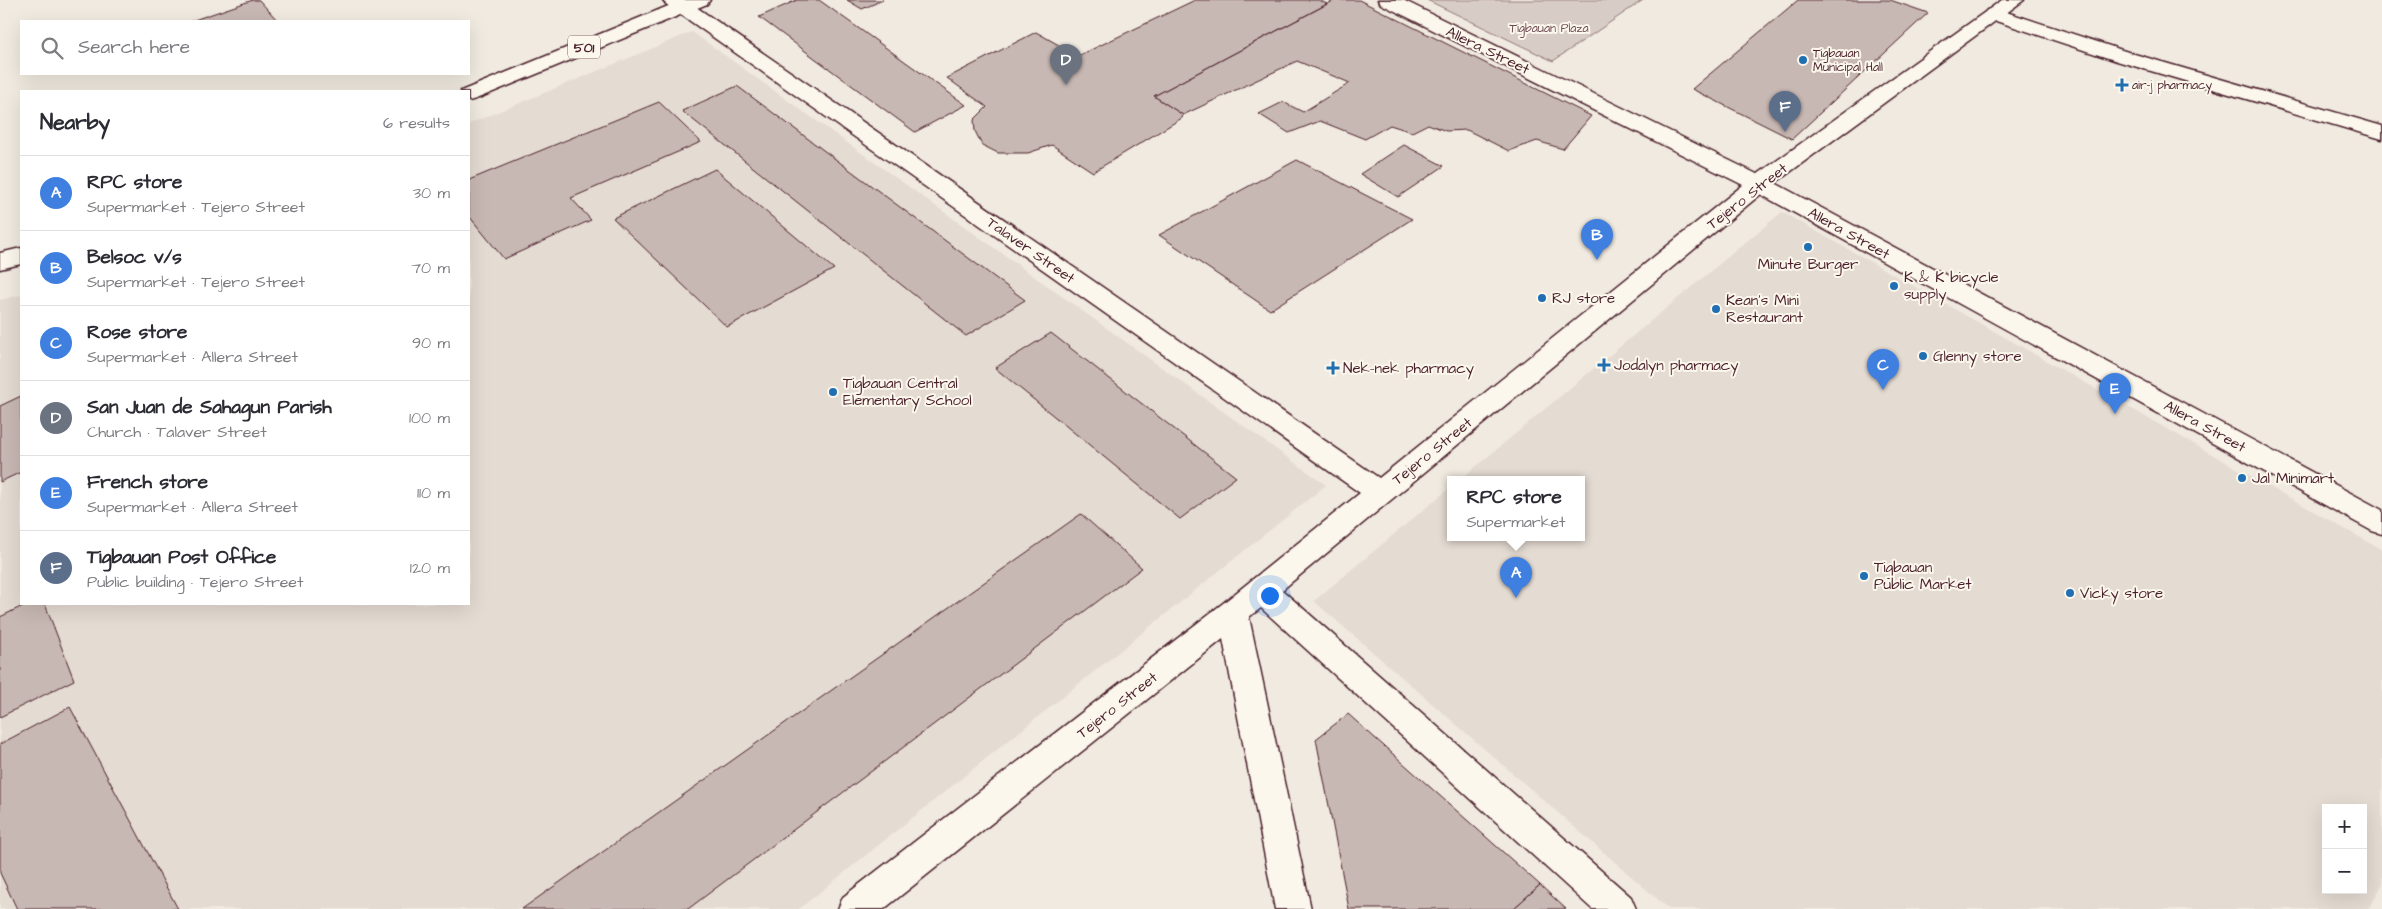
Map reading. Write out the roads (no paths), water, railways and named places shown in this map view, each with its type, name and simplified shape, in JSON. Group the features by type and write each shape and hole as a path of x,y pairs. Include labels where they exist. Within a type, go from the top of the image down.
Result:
{"street":[{"name":"Allera Street","path":"1388,0 1759,184 2382,523"},
{"name":"Tejero Street","path":"856,909 1262,590 1759,184 2014,0"},
{"name":"501","path":"470,95 685,2"},
{"name":"Talaver Street","path":"685,2 1380,493"},
{"path":"1994,14 2124,56 2382,133"},
{"path":"0,261 20,256"},
{"path":"1262,590 1618,909"},
{"path":"1233,613 1293,909"}],"place":[{"name":"Tigbauan Municipal Hall","path":"1803,60"},
{"name":"San Juan de Sahagun Parish","path":"1066,85"},
{"name":"air-j pharmacy","path":"2122,85"},
{"name":"Tigbauan Post Office","path":"1785,132"},
{"name":"Minute Burger","path":"1808,247"},
{"name":"Belsoc v/s","path":"1597,260"},
{"name":"K & K bicycle supply","path":"1894,286"},
{"name":"RJ store","path":"1542,298"},
{"name":"Kean's Mini Restaurant","path":"1716,309"},
{"name":"Glenny store","path":"1923,356"},
{"name":"Jodalyn pharmacy","path":"1604,365"},
{"name":"Nek-nek pharmacy","path":"1333,368"},
{"name":"Rose store","path":"1883,390"},
{"name":"Tigbauan Central Elementary School","path":"833,392"},
{"name":"French store","path":"2115,414"},
{"name":"Jal Minimart","path":"2242,478"},
{"name":"Tigbauan Public Market","path":"1864,576"},
{"name":"Vicky store","path":"2070,593"},
{"name":"RPC store","path":"1516,598"}],"park label":[{"name":"Tigbauan Plaza","path":"1549,28"}]}
